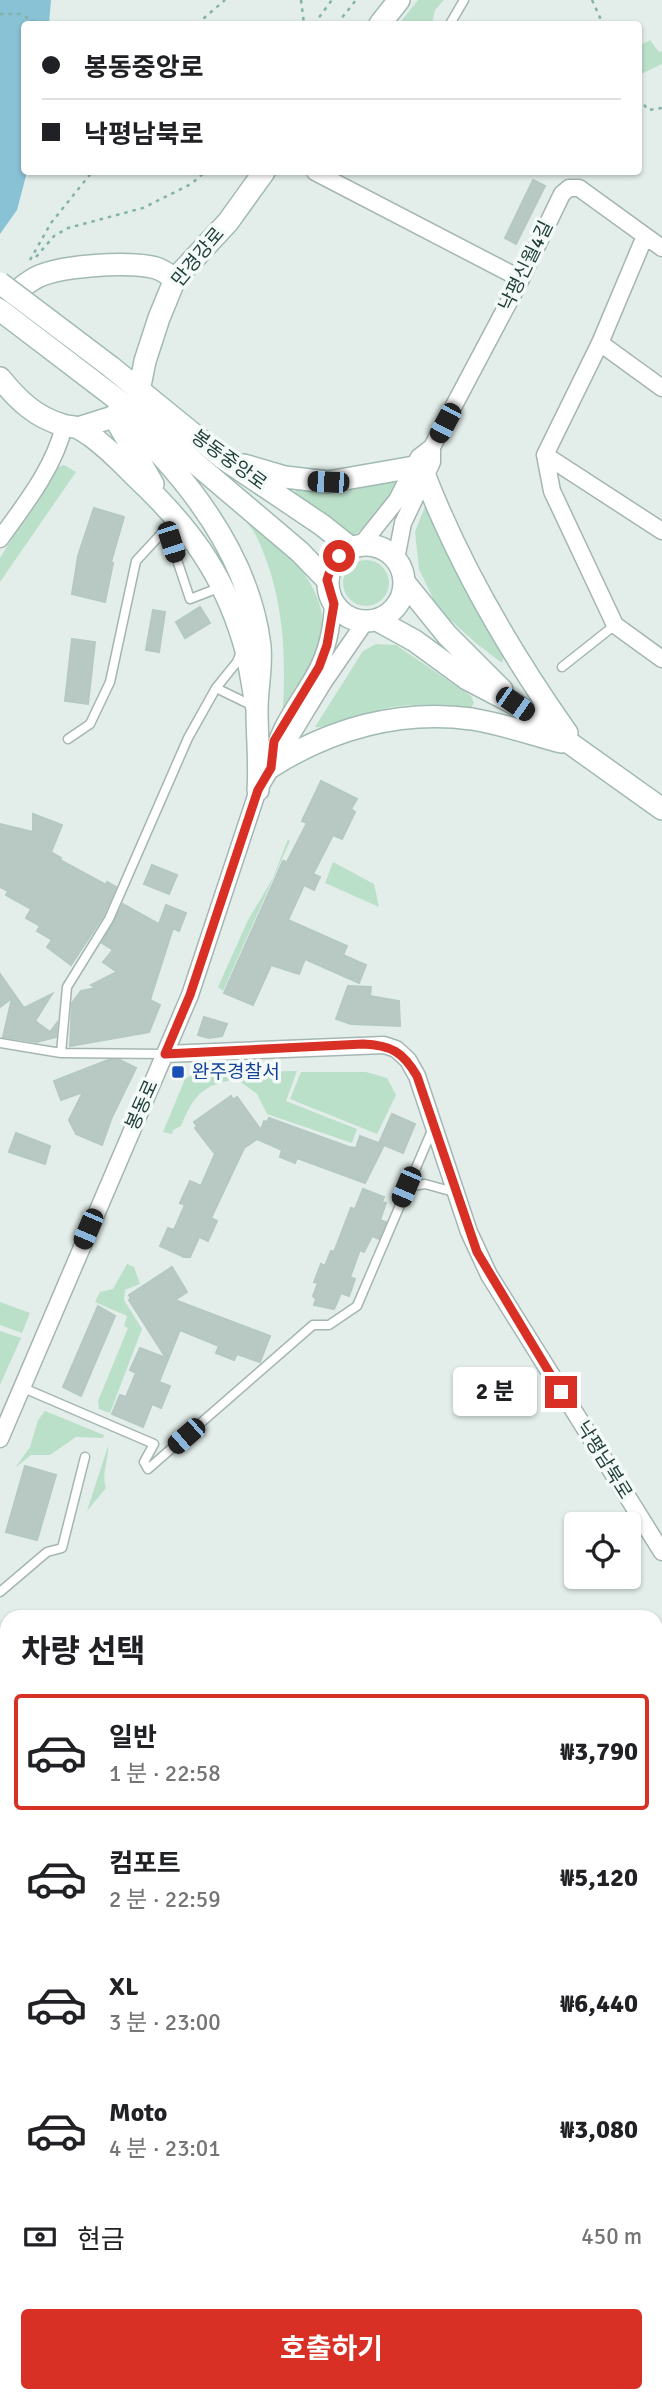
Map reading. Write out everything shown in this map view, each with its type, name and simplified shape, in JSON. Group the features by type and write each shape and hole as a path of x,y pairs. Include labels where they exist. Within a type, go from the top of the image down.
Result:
{"street":[{"path":"382,21 399,0"},
{"name":"만경강로","path":"122,404 174,279 228,222 262,175"},
{"path":"321,175 521,279"},
{"name":"낙평신월4길","path":"356,547 419,472 432,462 432,447 521,279 562,194 569,188 579,188 662,248"},
{"path":"645,236 600,344 545,455 552,492 615,625 662,659"},
{"path":"174,279 159,268 141,265 108,264 64,271 33,278 4,304 0,312 122,404 141,433 205,510 227,545 240,573 260,645 261,675 257,709"},
{"name":"봉동중앙로","path":"0,283 111,367 122,404 300,552 327,580 334,604"},
{"path":"600,344 662,388"},
{"path":"0,378 18,400 37,415 71,427 124,465 169,509 201,548 223,585 244,644 257,709 260,752 258,790"},
{"path":"0,539 34,491 71,427 122,404"},
{"path":"122,404 128,437 169,509"},
{"name":"봉동중앙로","path":"122,404 224,460 356,547 374,546 386,550 396,559"},
{"path":"545,455 662,531"},
{"path":"224,460 309,481 350,480 419,472 494,624 577,747"},
{"name":"낙평신월4길","path":"396,559 402,523 419,472"},
{"path":"327,580 335,561 356,547"},
{"path":"371,621 397,606 405,583 403,570 396,559"},
{"path":"405,583 447,635 515,704"},
{"path":"334,604 342,614 371,621 415,641 467,679 515,704 662,809"},
{"name":"봉동로","path":"271,768 274,741 319,667 327,645 334,604"},
{"name":"봉동로","path":"0,1439 190,995 258,790 323,683 371,621"},
{"path":"271,768 299,749 336,732 387,720 412,718 471,719 577,747"},
{"name":"낙평남북로","path":"165,1054 384,1045 396,1049 408,1060 417,1076 473,1242 489,1275 662,1552"}],"lane":[{"path":"452,21 464,0"},
{"path":"68,739 90,724 110,682 136,561 169,509"},
{"path":"171,542 190,599 223,585"},
{"path":"562,667 615,625"},
{"path":"61,1053 67,987 109,919 188,738 216,688 237,662 244,644"},
{"path":"216,688 257,709"},
{"path":"0,1044 61,1053 165,1054"},
{"path":"21,1387 154,1444 144,1462 148,1469 313,1325 330,1325 357,1306 434,1125"},
{"path":"406,1187 425,1184 457,1193"},
{"path":"0,1592 47,1552 62,1548 86,1457"}],"path":[{"path":"200,21 225,0"},
{"path":"301,0 304,21"},
{"path":"316,21 332,0"},
{"path":"339,21 356,0"},
{"path":"592,0 602,21"},
{"path":"0,14 20,14 34,21"},
{"path":"642,101 648,110 662,108"},
{"path":"90,175 51,223 25,269 54,236 68,228 143,208 191,184 202,175"}],"green space":[{"path":"418,0 444,0 435,10 433,21 401,21"},
{"path":"650,40 659,52 662,51 662,64 642,74 642,44"},
{"path":"64,465 76,472 0,582 0,558 55,468"},
{"path":"389,479 396,482 396,489 353,536 295,493 296,488 300,487 341,493"},
{"path":"221,494 272,537 303,571 321,610 323,631 318,652 282,719 282,628 273,583 255,534"},
{"path":"427,501 455,571 504,656 502,663 438,609 419,569 415,532"},
{"path":"366,560 382,567 389,583 382,599 366,606 350,599 343,583 350,567"},
{"path":"376,644 396,645 471,696 474,703 471,708 405,705 315,727 363,651"},
{"path":"288,839 290,841 223,991 218,987 248,920 273,878"},
{"path":"333,862 374,884 379,907 325,883"},
{"path":"297,1071 286,1101 357,1129 352,1143 267,1114 257,1094 237,1079 216,1084 201,1093 190,1106 181,1126 173,1130 172,1134 163,1132 185,1079 197,1072"},
{"path":"301,1072 366,1072 387,1078 396,1095 377,1134 290,1099"},
{"path":"127,1264 134,1267 140,1284 125,1290 124,1300 142,1329 110,1413 99,1409 98,1401 128,1328 124,1326 127,1316 95,1302 100,1292 113,1289"},
{"path":"0,1302 30,1313 22,1333 0,1325"},
{"path":"0,1331 21,1338 0,1385"},
{"path":"45,1411 104,1435 103,1438 76,1437 50,1455 31,1455 15,1468 30,1447 38,1420"},
{"path":"108,1446 104,1478 106,1488 87,1511"}],"water":[{"path":"0,0 51,0 49,21 21,21 21,175 26,175 17,210 0,234"}],"building":[{"path":"533,180 545,186 516,244 505,238"},
{"path":"94,508 124,517 111,562 113,563 105,602 72,594 78,556"},
{"path":"200,607 210,623 185,638 176,622"},
{"path":"153,610 165,612 159,652 146,650"},
{"path":"72,639 95,642 88,704 65,701"},
{"path":"321,781 357,799 351,809 355,812 342,839 333,835 313,874 320,877 314,890 304,885 288,920 347,946 343,955 366,965 359,983 305,959 299,974 271,965 253,1005 224,993 283,861 287,862 307,823 302,821"},
{"path":"33,814 62,825 51,852 61,858 60,860 106,885 107,882 116,887 103,916 71,965 47,947 52,940 37,931 40,926 26,918 31,909 6,895 8,891 0,887 0,824 33,832"},
{"path":"152,865 177,875 169,894 144,884"},
{"path":"123,904 159,924 166,905 186,913 179,931 173,928 150,1000 160,1005 149,1032 70,1046 72,1003 81,991 96,988 91,985 117,972 103,962 113,950 102,943"},
{"path":"0,974 24,1008 52,994 35,1021 50,1032 57,1023 56,1037 37,1042 3,1037 12,998 0,1007"},
{"path":"348,986 371,987 370,996 399,1001 400,1026 351,1024 336,1019"},
{"path":"204,1017 227,1024 222,1036 209,1038 198,1035"},
{"path":"108,1060 120,1060 136,1068 112,1117 102,1145 76,1134 69,1120 83,1092 61,1100 54,1081"},
{"path":"231,1096 233,1100 237,1097 261,1130 264,1121 267,1122 269,1118 349,1147 356,1148 360,1136 384,1145 365,1183 297,1158 295,1163 280,1157 282,1150 257,1139 244,1148 211,1218 217,1221 208,1241 199,1237 190,1257 184,1257 160,1246 168,1228 174,1230 185,1205 180,1203 190,1181 201,1186 215,1154 195,1128 197,1126 194,1122"},
{"path":"392,1114 415,1124 403,1153 379,1143"},
{"path":"16,1133 50,1146 45,1164 9,1152"},
{"path":"363,1189 384,1197 382,1202 386,1203 380,1220 386,1222 379,1239 372,1236 364,1252 360,1250 350,1277 355,1279 349,1296 341,1293 334,1309 314,1305 316,1299 313,1296 318,1283 314,1282 321,1264 325,1266 331,1251 334,1252 351,1208 355,1209"},
{"path":"172,1267 187,1292 175,1300 270,1336 260,1362 237,1354 234,1360 216,1353 219,1346 180,1330 159,1382 170,1386 161,1408 152,1404 143,1427 112,1414 120,1395 126,1397 136,1373 130,1370 140,1348 166,1358 129,1300 129,1295"},
{"path":"98,1306 115,1316 81,1396 63,1387"},
{"path":"25,1466 56,1475 37,1540 6,1532"}],"place":[{"name":"완주경찰서","path":"178,1072"}],"route":[{"path":"339,556 331,567 327,580 328,593 334,604 327,645 319,667 274,741 271,768 258,790 190,995 165,1054 363,1044 384,1045 396,1049 408,1060 417,1076 477,1252 561,1392"}]}
